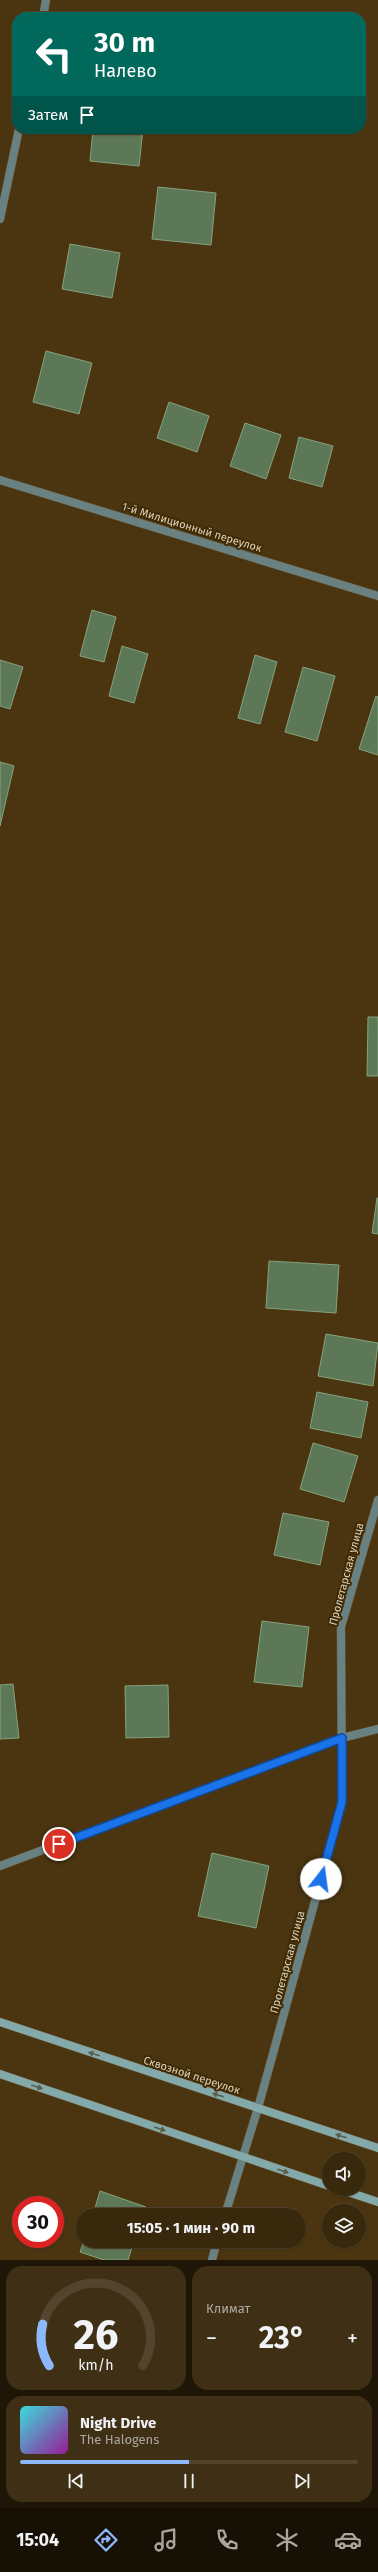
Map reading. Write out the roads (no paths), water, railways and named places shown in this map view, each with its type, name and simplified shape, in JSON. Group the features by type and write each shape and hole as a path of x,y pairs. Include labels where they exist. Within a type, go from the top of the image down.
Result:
{"street":[{"path":"44,12 46,0"},
{"path":"0,219 18,134"},
{"name":"1-й Милиционный переулок","path":"0,480 378,596"},
{"name":"Пролетарская улица","path":"227,2208 241,2157 258,2108 342,1802 341,1627 378,1500"},
{"path":"0,1866 342,1738 378,1729"},
{"name":"Сквозной переулок","path":"0,2022 378,2148"},
{"path":"0,2074 322,2184"},
{"path":"360,2196 378,2202"},
{"path":"212,2260 216,2248"}]}
